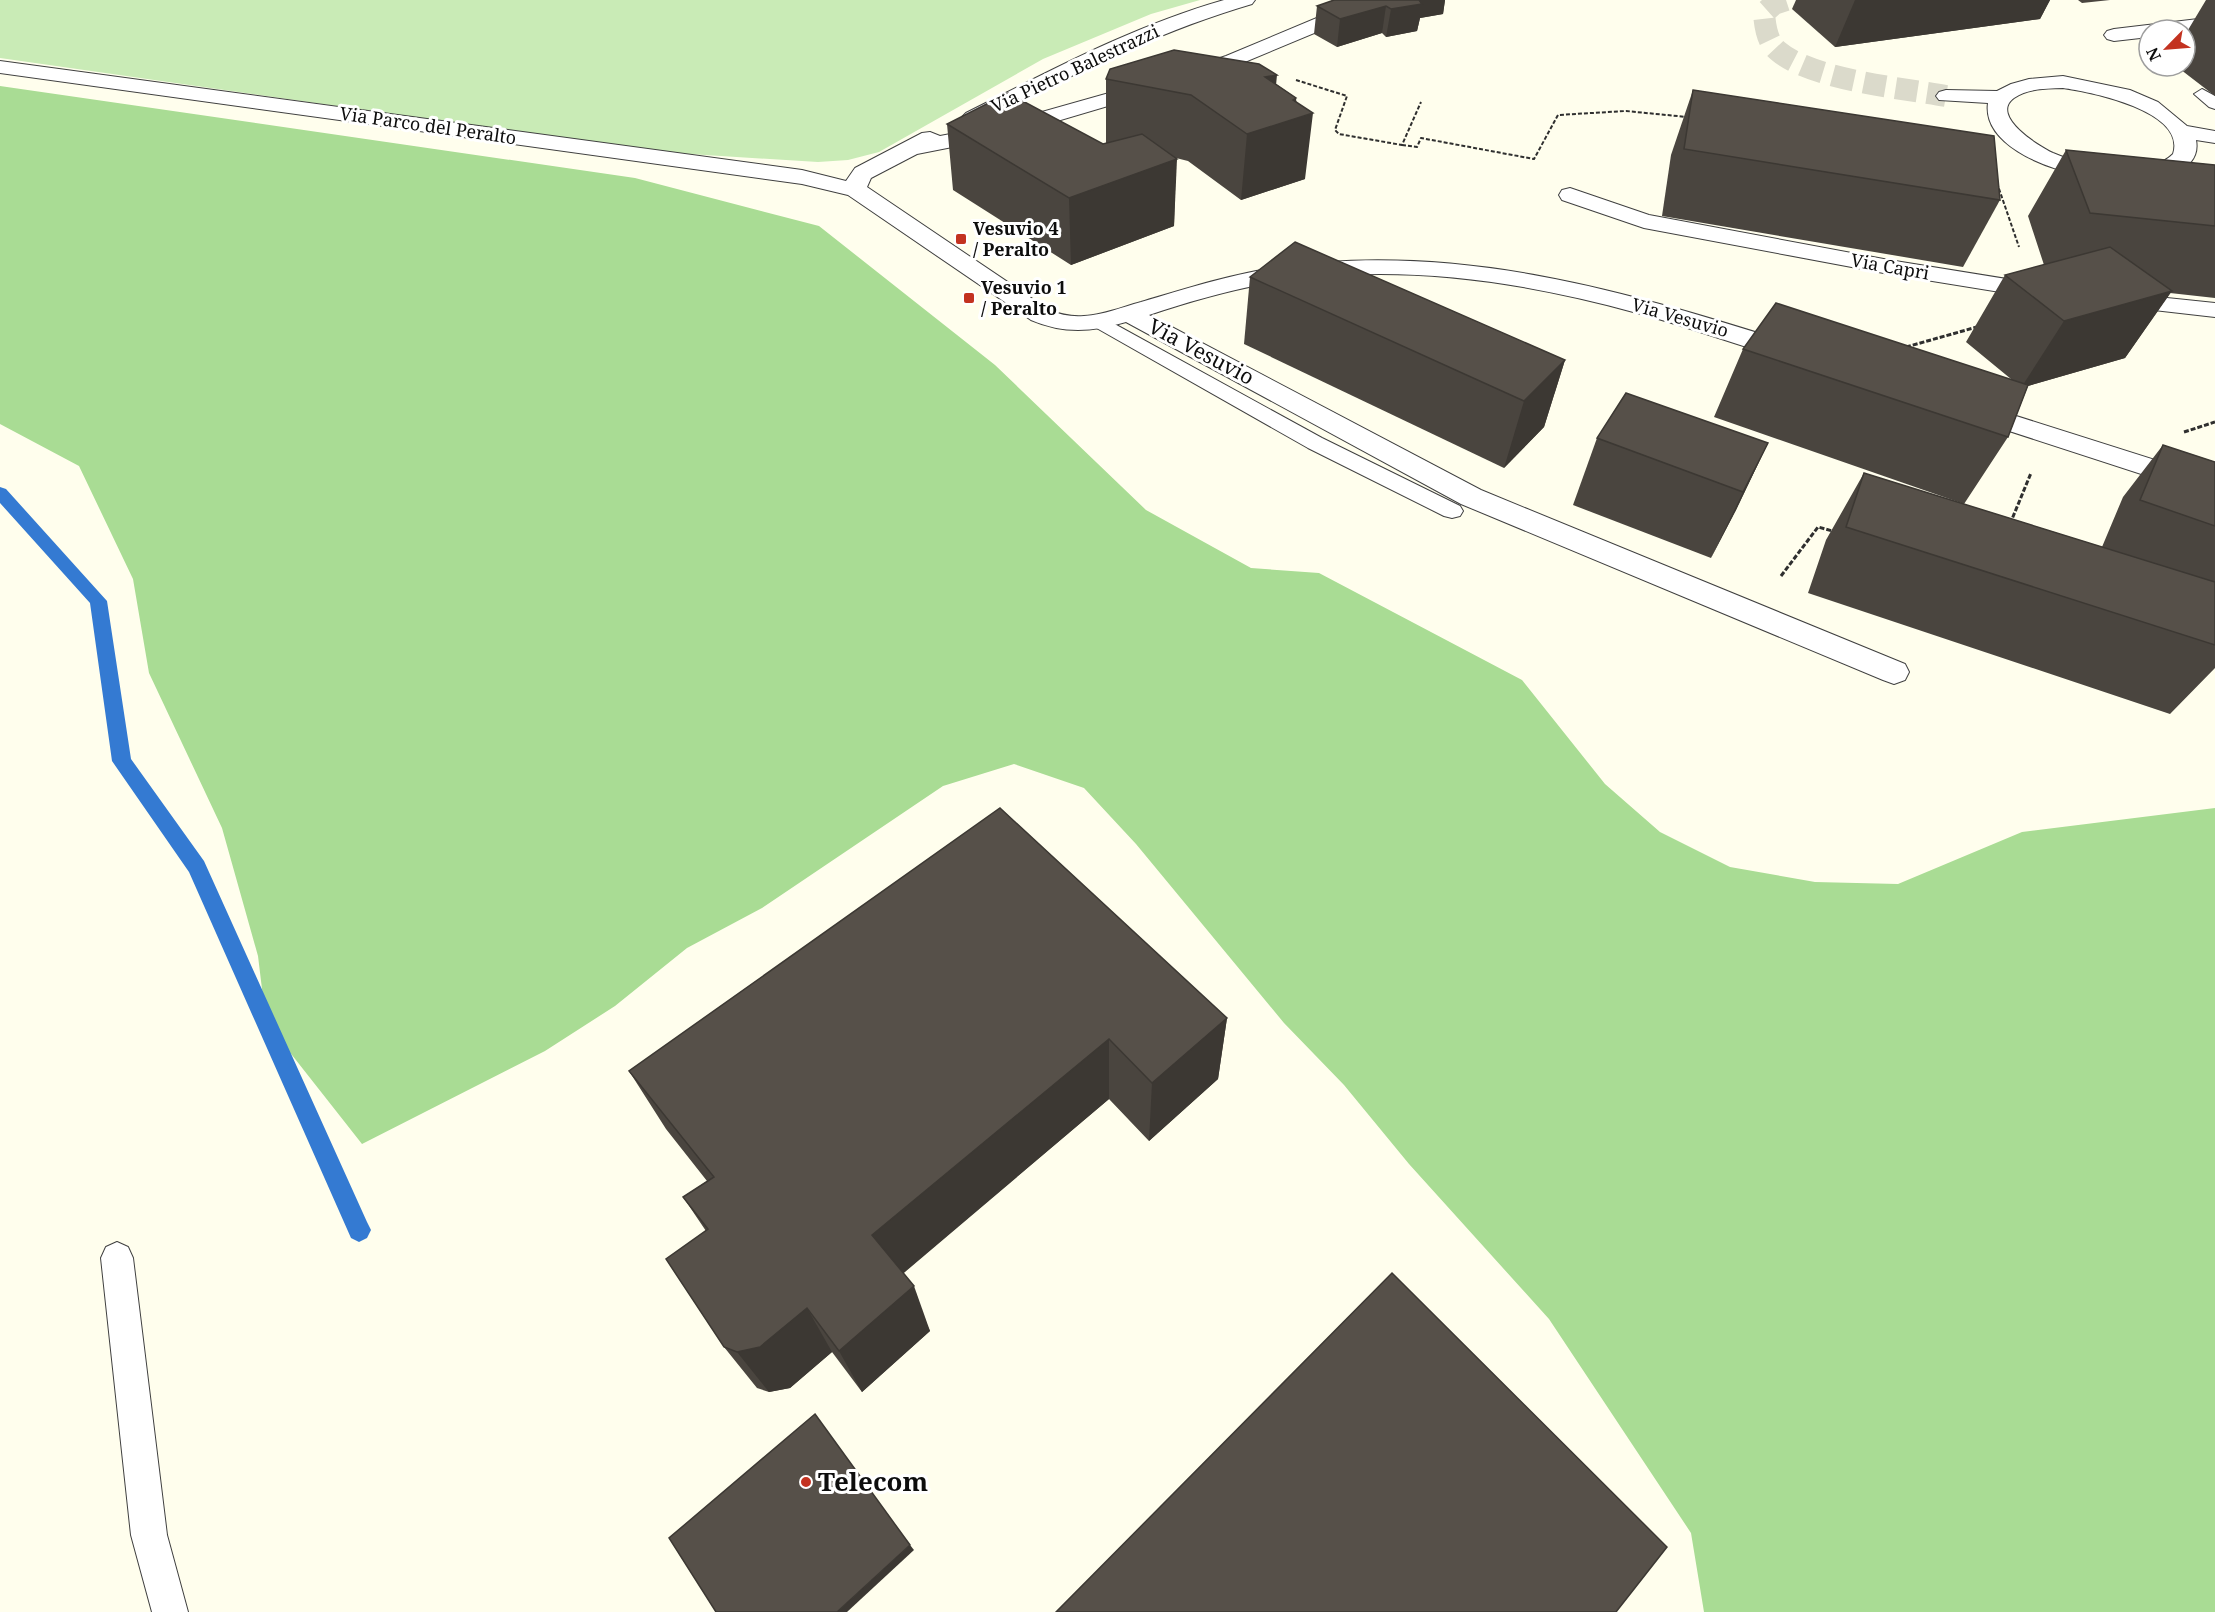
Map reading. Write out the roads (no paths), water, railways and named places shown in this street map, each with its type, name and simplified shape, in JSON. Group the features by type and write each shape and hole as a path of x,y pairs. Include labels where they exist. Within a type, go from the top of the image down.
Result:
{"street":[{"name":"Via Pietro Balestrazzi","path":"856,190 856,182 863,173 1134,39 1209,10 1245,0"},
{"path":"912,148 995,132 1155,86 1233,60 1350,11 1413,0"},
{"path":"2197,25 2215,23"},
{"path":"2114,35 2137,32"},
{"name":"Via Parco del Peralto","path":"0,67 792,176 856,190"},
{"path":"1946,96 2001,97 2016,88 2037,83 2063,82 2120,93 2146,104 2167,117 2181,131 2187,144 2184,156 2173,165 2153,172 2126,175 2063,164 2028,148 2000,124 1996,109 2001,97"},
{"path":"2181,131 2215,137"},
{"path":"2173,165 2194,173"},
{"name":"Via Vesuvio","path":"856,190 1048,319 1070,324 1100,322 1274,274 1362,266 1423,267 1510,276 1573,287 1700,323 1811,359"},
{"name":"Via Capri","path":"1570,195 1644,220 1888,267 2069,294"},
{"path":"2092,297 2215,310"},
{"name":"Via Vesuvio","path":"1129,314 1471,496 1752,615 1894,672"},
{"path":"1946,401 2215,489"}],"lane":[{"path":"1155,86 1188,95"},
{"name":"Via Vesuvio","path":"1100,322 1315,442 1452,511"},
{"path":"117,1258 149,1536 170,1612"}],"waterway":[{"path":"0,493 98,601 122,761 197,867 359,1230"}],"tunnel":[{"path":"1786,0 1774,4 1764,13 1764,18 1771,43 1793,61 1834,76 1946,96"}],"place":[{"name":"Vesuvio 4 / Peralto","path":"961,239"},
{"name":"Vesuvio 1 / Peralto","path":"969,298"},
{"name":"Telecom","path":"806,1482"}]}
